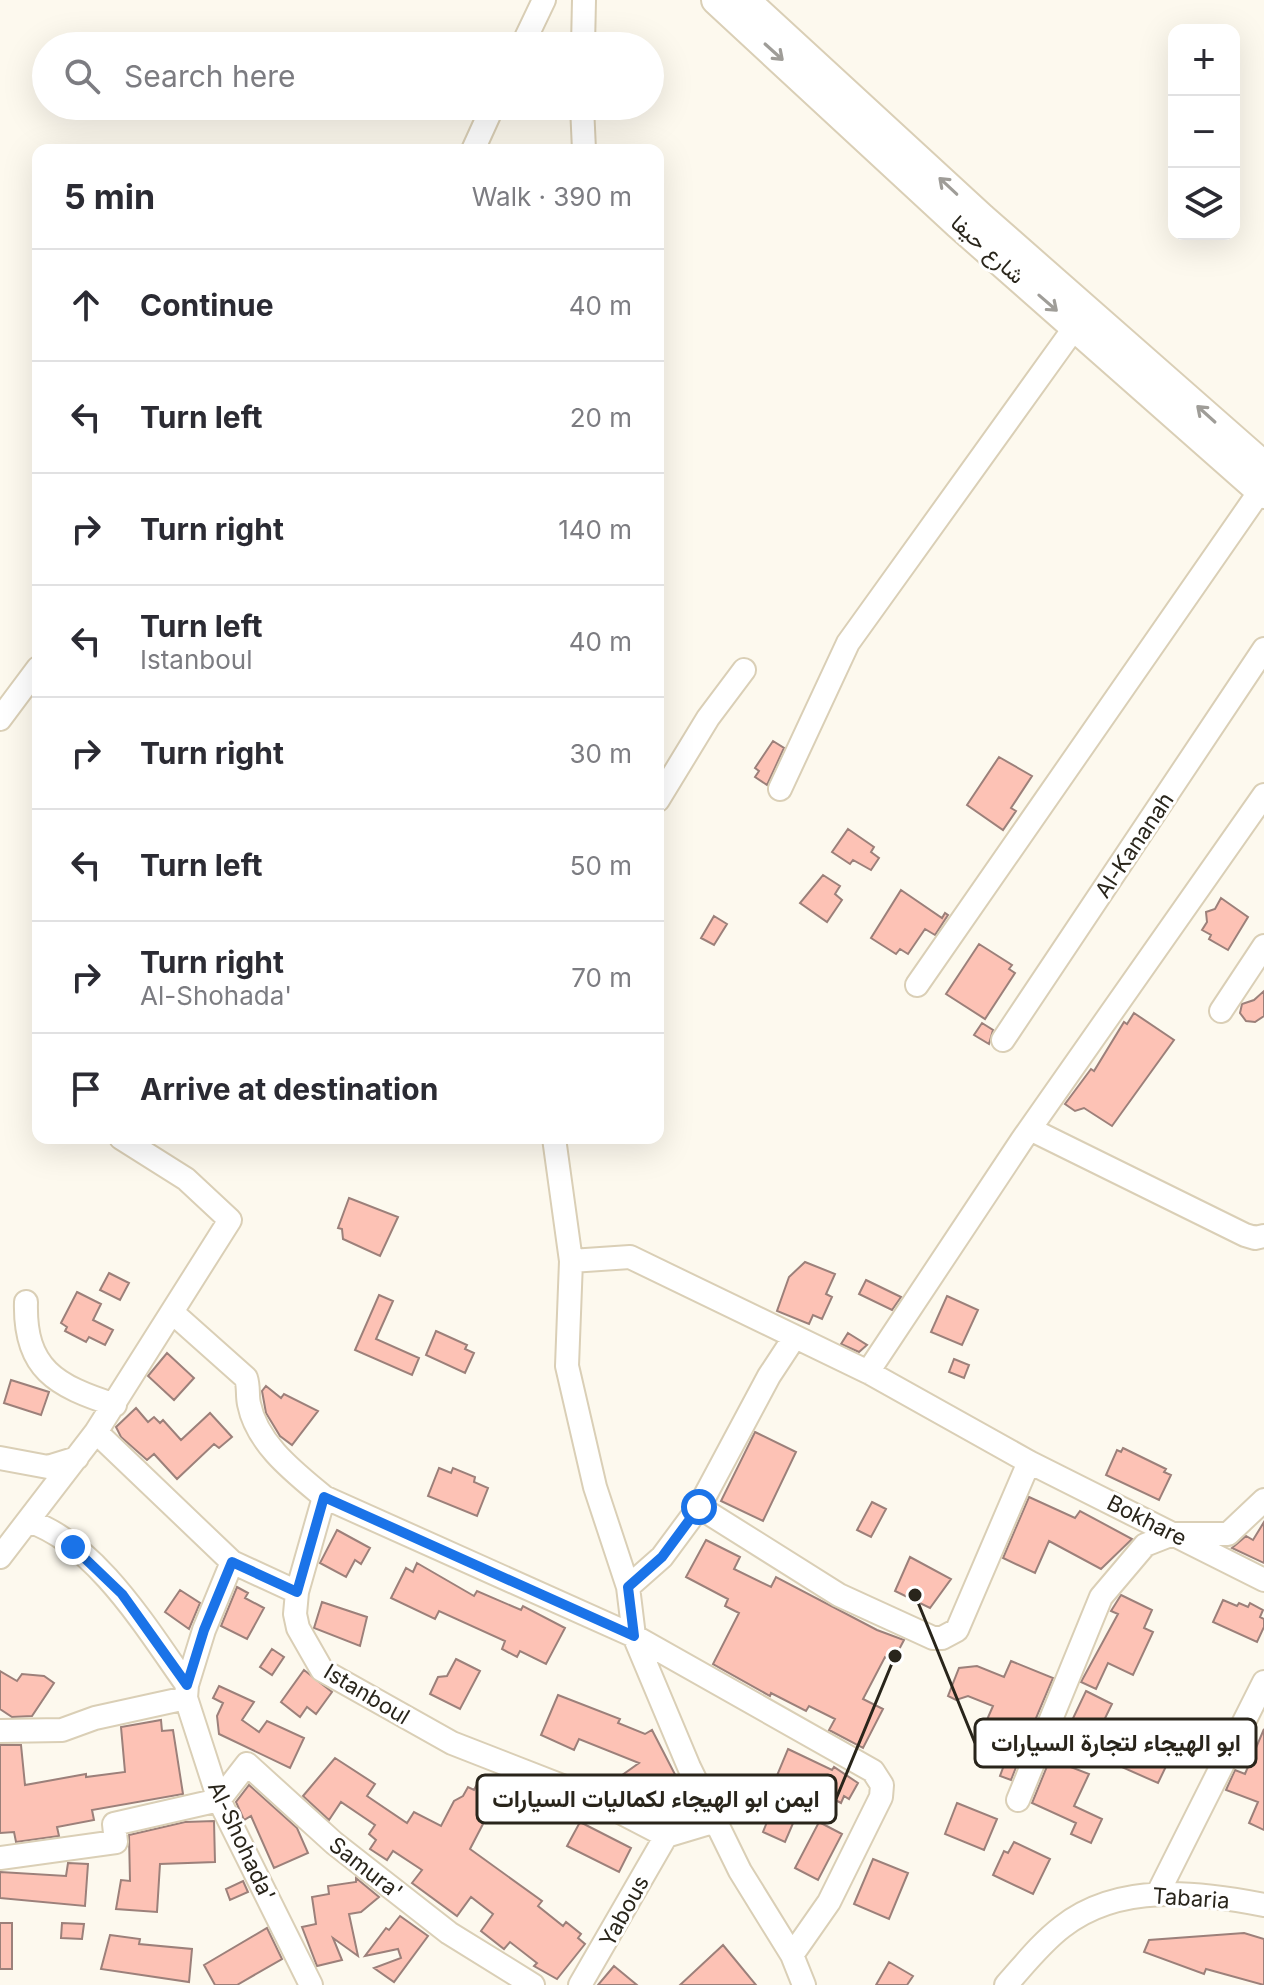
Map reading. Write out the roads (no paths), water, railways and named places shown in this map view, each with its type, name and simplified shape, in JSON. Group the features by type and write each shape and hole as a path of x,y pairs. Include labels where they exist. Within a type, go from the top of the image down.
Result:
{"main road":[{"name":"شارع حيفا","path":"716,0 1075,327 1263,484"},
{"name":"شارع حيفا","path":"745,0 982,218 1263,484"}],"street":[{"path":"529,32 544,0"},
{"path":"583,32 584,0"},
{"path":"476,144 487,120"},
{"path":"583,120 584,144"},
{"path":"780,789 848,643 1075,327"},
{"path":"917,985 1263,484"},
{"name":"Al-Kananah","path":"1003,1040 1264,649"},
{"path":"664,790 708,718 744,670"},
{"path":"0,719 32,676"},
{"path":"868,1372 1030,1129 1264,795"},
{"path":"1221,1011 1264,946"},
{"path":"1030,1129 1245,1235 1264,1236"},
{"path":"0,1557 115,1405 173,1313 202,1259 230,1220 186,1179 131,1144"},
{"path":"555,1144 571,1261 567,1366 595,1487 628,1587 634,1636 740,1871 792,1955 804,1985"},
{"name":"Bokhare","path":"571,1261 630,1257 868,1372 1029,1462 1264,1580"},
{"path":"26,1302 31,1350 46,1373 85,1395 115,1405"},
{"path":"173,1313 246,1378 249,1405 262,1433 280,1460 324,1497 634,1636 873,1771 881,1781 881,1797 829,1902 792,1955"},
{"path":"628,1587 662,1557 699,1507 769,1376 794,1338"},
{"path":"96,1432 232,1562 297,1592"},
{"path":"0,1458 48,1467 77,1458"},
{"path":"699,1507 839,1595 925,1635 942,1638 957,1630 1029,1462"},
{"name":"Istanboul","path":"324,1497 297,1592 298,1628 316,1664 326,1673 452,1743 593,1798 666,1836"},
{"path":"1018,1800 1101,1597 1145,1545 1173,1534 1228,1534 1264,1500"},
{"name":"Al-Shohada'","path":"28,1521 51,1528 118,1590 187,1692 219,1800 311,1985"},
{"path":"0,1731 62,1730 187,1692 204,1630 232,1562"},
{"path":"1159,1891 1264,1682"},
{"name":"Samura'","path":"219,1800 247,1764 334,1843 449,1933 533,1985"},
{"path":"0,1858 116,1842 114,1824 219,1800"},
{"path":"666,1836 716,1821"},
{"name":"Yabous","path":"580,1985 666,1836"},
{"name":"Tabaria","path":"1006,1985 1063,1926 1125,1898 1159,1891 1264,1905"}],"place":[{"name":"ابو الهيجاء لتجارة السيارات","path":"915,1595"},
{"name":"ايمن ابو الهيجاء لكماليات السيارات","path":"895,1656"}]}
